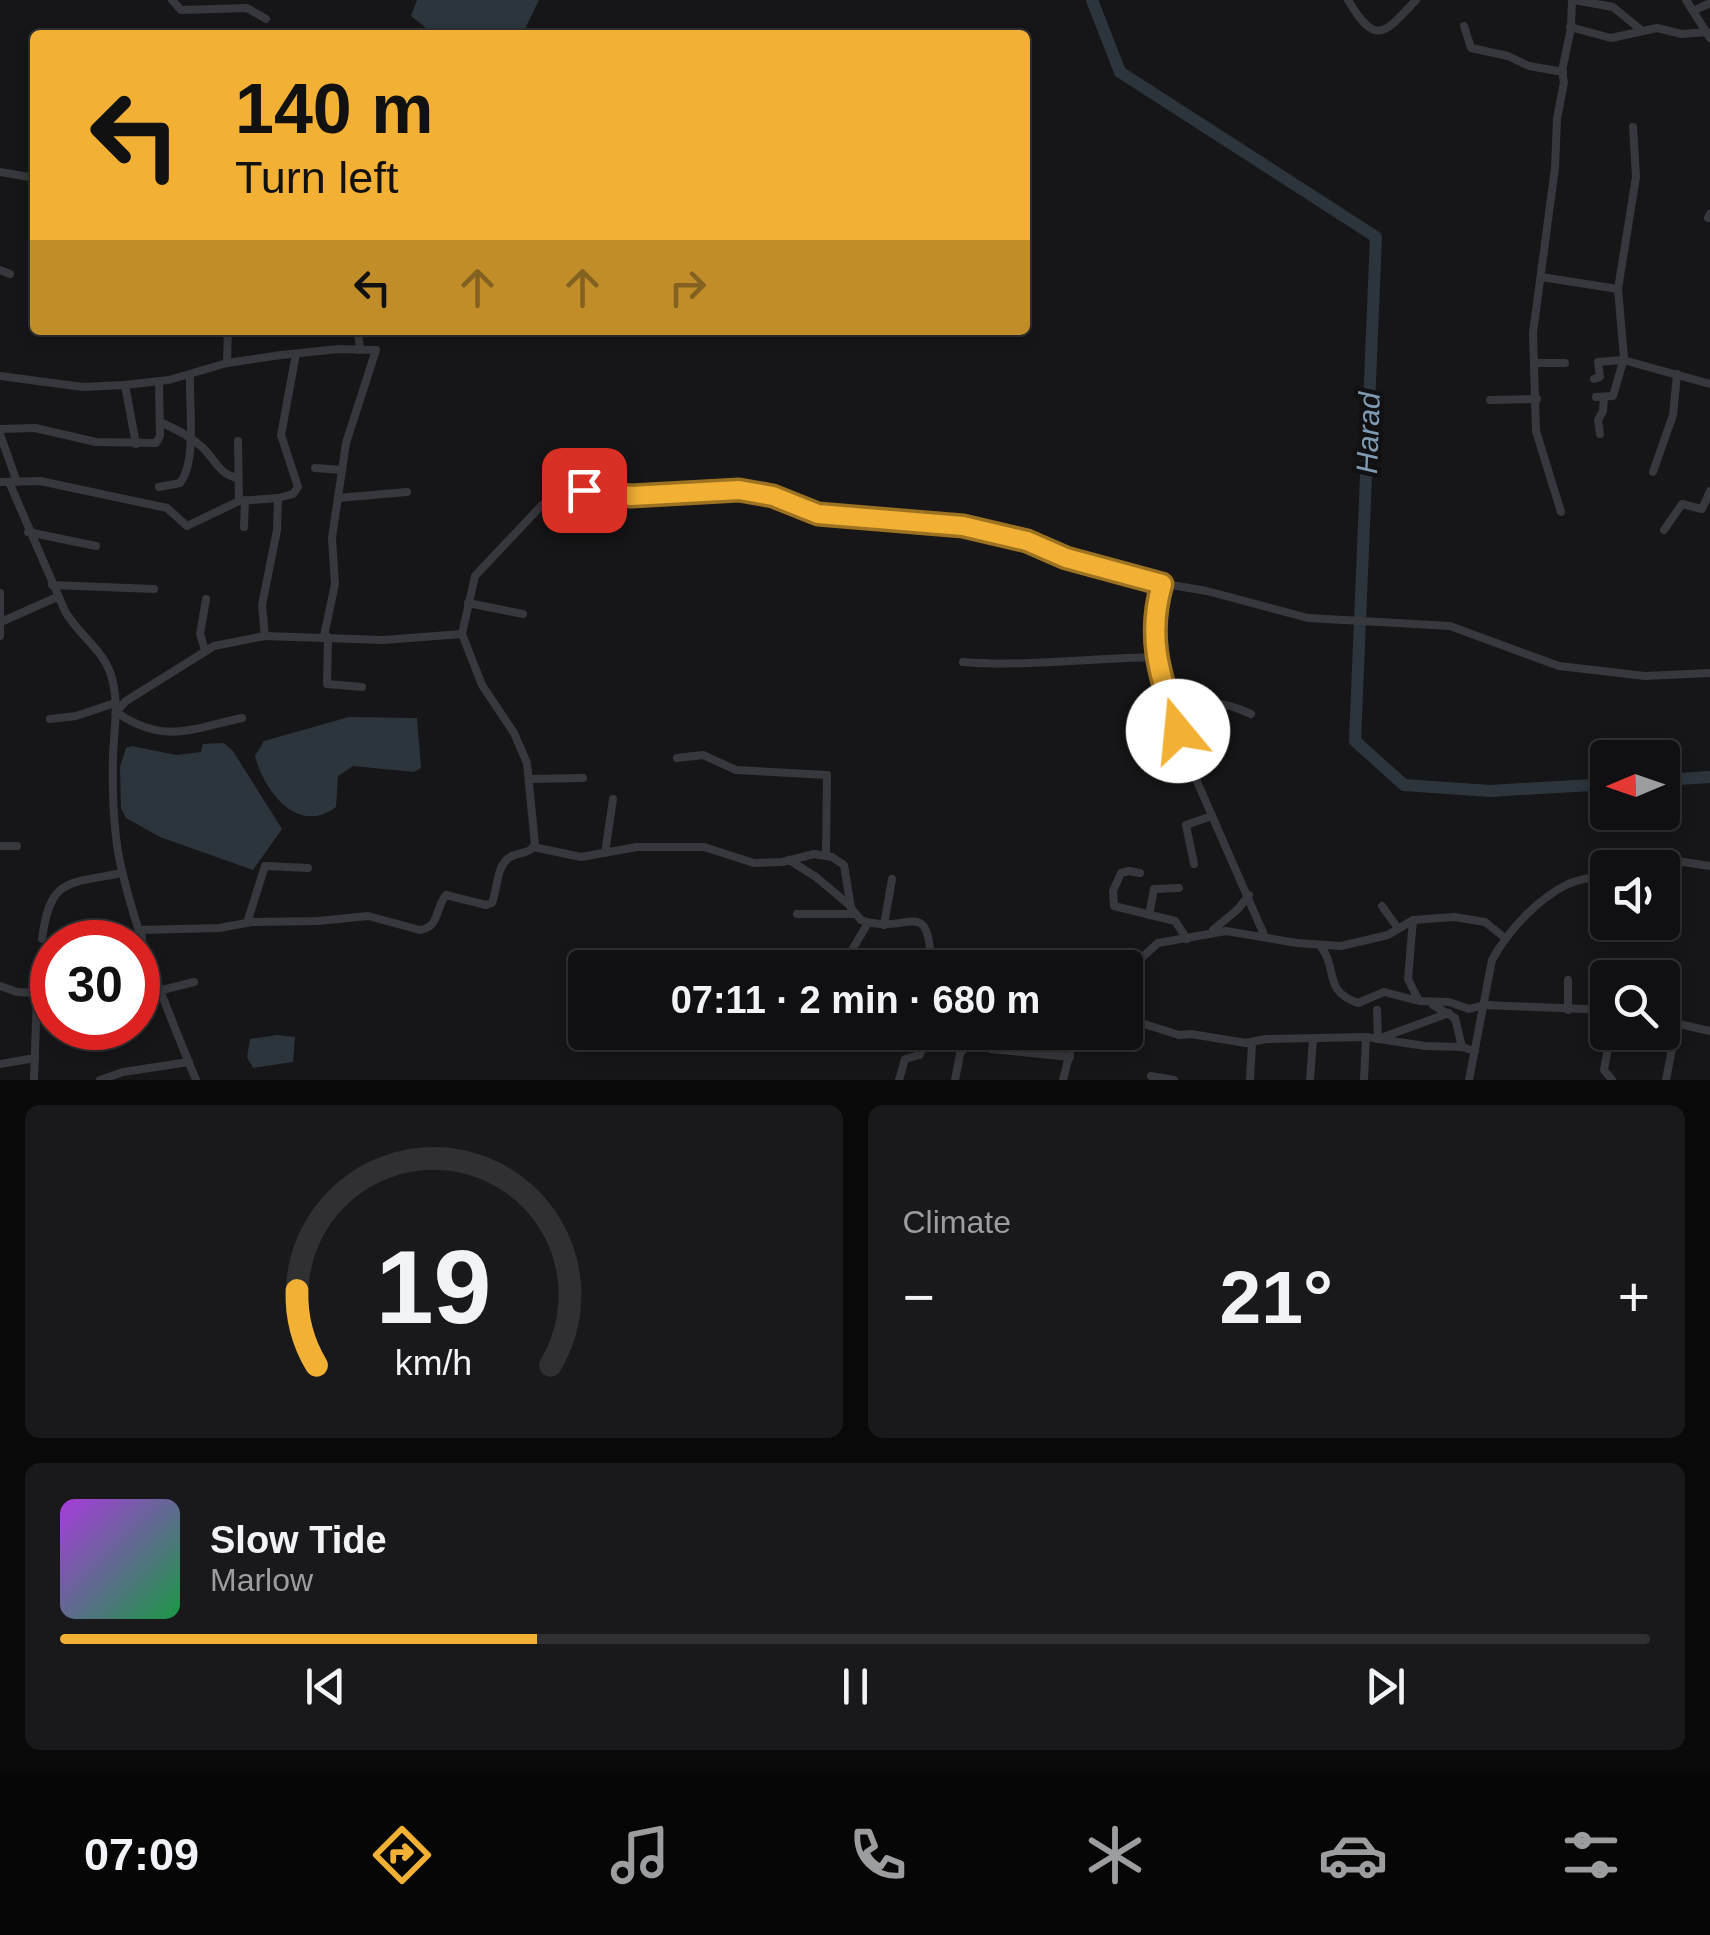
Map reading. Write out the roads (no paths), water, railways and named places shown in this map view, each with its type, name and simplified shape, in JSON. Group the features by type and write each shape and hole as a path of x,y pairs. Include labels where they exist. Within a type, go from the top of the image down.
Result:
{"street":[{"path":"172,0 180,10 248,8 266,19"},
{"path":"1348,0 1360,20 1376,32 1391,28 1416,0"},
{"path":"1561,512 1536,431 1532,332 1573,0 1613,7 1642,30"},
{"path":"1686,0 1708,35"},
{"path":"1693,10 1710,3"},
{"path":"1464,26 1471,48 1562,72"},
{"path":"1570,28 1611,38 1657,28 1708,35"},
{"path":"1600,434 1600,397 1613,396 1623,360 1618,289 1636,177 1633,126"},
{"path":"0,172 30,177"},
{"path":"1552,184 1565,185"},
{"path":"0,270 10,274"},
{"path":"1541,277 1618,289"},
{"path":"227,363 228,335"},
{"path":"358,335 360,350"},
{"path":"0,376 83,387 125,385 190,375 227,363 376,350 341,470 332,538 335,584 326,637 328,684 362,688"},
{"path":"8,482 40,481 167,508 187,526 242,501 293,494 298,487 280,436 296,354"},
{"path":"1594,379 1600,377 1598,362 1623,360 1710,384"},
{"path":"1534,363 1565,363"},
{"path":"1654,472 1675,406 1677,374"},
{"path":"159,487 184,480 191,438 190,375"},
{"path":"137,920 116,842 116,708 110,674 102,658 73,626 28,532 8,482 0,431 36,428 96,442 158,441 159,381"},
{"path":"125,385 136,444"},
{"path":"1490,400 1537,399"},
{"path":"160,422 191,438 222,472 238,478"},
{"path":"238,441 244,526"},
{"path":"314,468 341,470"},
{"path":"160,932 368,916 420,930 428,928 446,896 492,903 503,863 534,846 530,779 524,754 482,685 462,634 468,602 474,576 542,505 556,496 584,490 631,496 739,490 773,496 818,514 963,526 1027,541 1066,558 1162,584 1207,591 1308,618 1450,626 1559,666 1646,676 1710,673"},
{"path":"1664,530 1682,504 1699,509 1705,506 1710,491"},
{"path":"338,498 407,492"},
{"path":"265,636 262,606 277,530 278,498"},
{"path":"28,532 96,546"},
{"path":"1162,584 1154,627 1156,657 1174,718 1212,816 1266,937"},
{"path":"52,585 154,589"},
{"path":"0,593 0,636"},
{"path":"1,617 58,597"},
{"path":"205,650 200,634 206,598"},
{"path":"468,602 522,614"},
{"path":"50,719 116,708 205,650 265,636 383,640 462,634"},
{"path":"963,662 1018,665 1095,657 1156,657"},
{"path":"1174,718 1210,702 1234,705 1251,714"},
{"path":"116,708 134,724 158,733 242,718"},
{"path":"677,758 702,755 736,770 827,775 826,855"},
{"path":"530,779 582,778"},
{"path":"605,852 613,799"},
{"path":"1194,864 1186,826 1212,816"},
{"path":"0,846 17,846"},
{"path":"534,846 581,857 637,847 704,847 754,863 826,855 844,866 852,911"},
{"path":"789,860 816,877 868,922 910,922 926,927 930,950"},
{"path":"1680,861 1710,866"},
{"path":"246,923 265,866 308,868"},
{"path":"45,920 48,902 64,886 122,873"},
{"path":"1140,873 1120,873 1112,891 1112,903 1122,911 1175,921 1187,939"},
{"path":"1469,1080 1492,960 1520,922 1568,884 1590,878"},
{"path":"884,925 892,879"},
{"path":"1148,915 1154,890 1179,888"},
{"path":"1209,933 1238,910 1249,895"},
{"path":"1382,906 1397,926"},
{"path":"797,914 852,911"},
{"path":"1143,957 1158,943 1209,933 1233,932 1320,945 1358,942 1388,934 1413,920 1454,916 1485,922 1506,938"},
{"path":"1413,920 1408,979 1422,1002"},
{"path":"852,950 868,922"},
{"path":"1320,945 1330,964 1332,983 1346,998 1358,1002 1384,992 1422,1002 1452,1015 1462,1046"},
{"path":"1568,980 1568,1010"},
{"path":"160,992 194,982"},
{"path":"0,986 30,992"},
{"path":"160,998 196,1080"},
{"path":"1422,1002 1449,1002 1469,1009 1484,1005 1590,1010"},
{"path":"1378,1039 1452,1015 1462,1006"},
{"path":"1377,1010 1378,1039"},
{"path":"1143,1024 1179,1035 1252,1043 1266,1039 1366,1037 1425,1046 1462,1046 1475,1051"},
{"path":"1680,1025 1710,1031"},
{"path":"1364,1080 1366,1037"},
{"path":"1310,1080 1313,1039"},
{"path":"1250,1080 1252,1043"},
{"path":"34,1080 35,1050"},
{"path":"899,1080 904,1059 920,1055 921,1050"},
{"path":"954,1080 964,1050"},
{"path":"1001,1050 1070,1056"},
{"path":"1063,1080 1071,1050"},
{"path":"1608,1050 1604,1070 1612,1080"},
{"path":"1666,1080 1672,1050"},
{"path":"0,1064 35,1058"},
{"path":"100,1080 123,1072 188,1062"},
{"path":"1151,1076 1174,1080"}],"waterway":[{"name":"Harad","path":"1092,0 1120,72 1376,237 1355,741 1404,785 1490,791 1590,785"},
{"name":"Harad","path":"1680,779 1710,777"}]}
